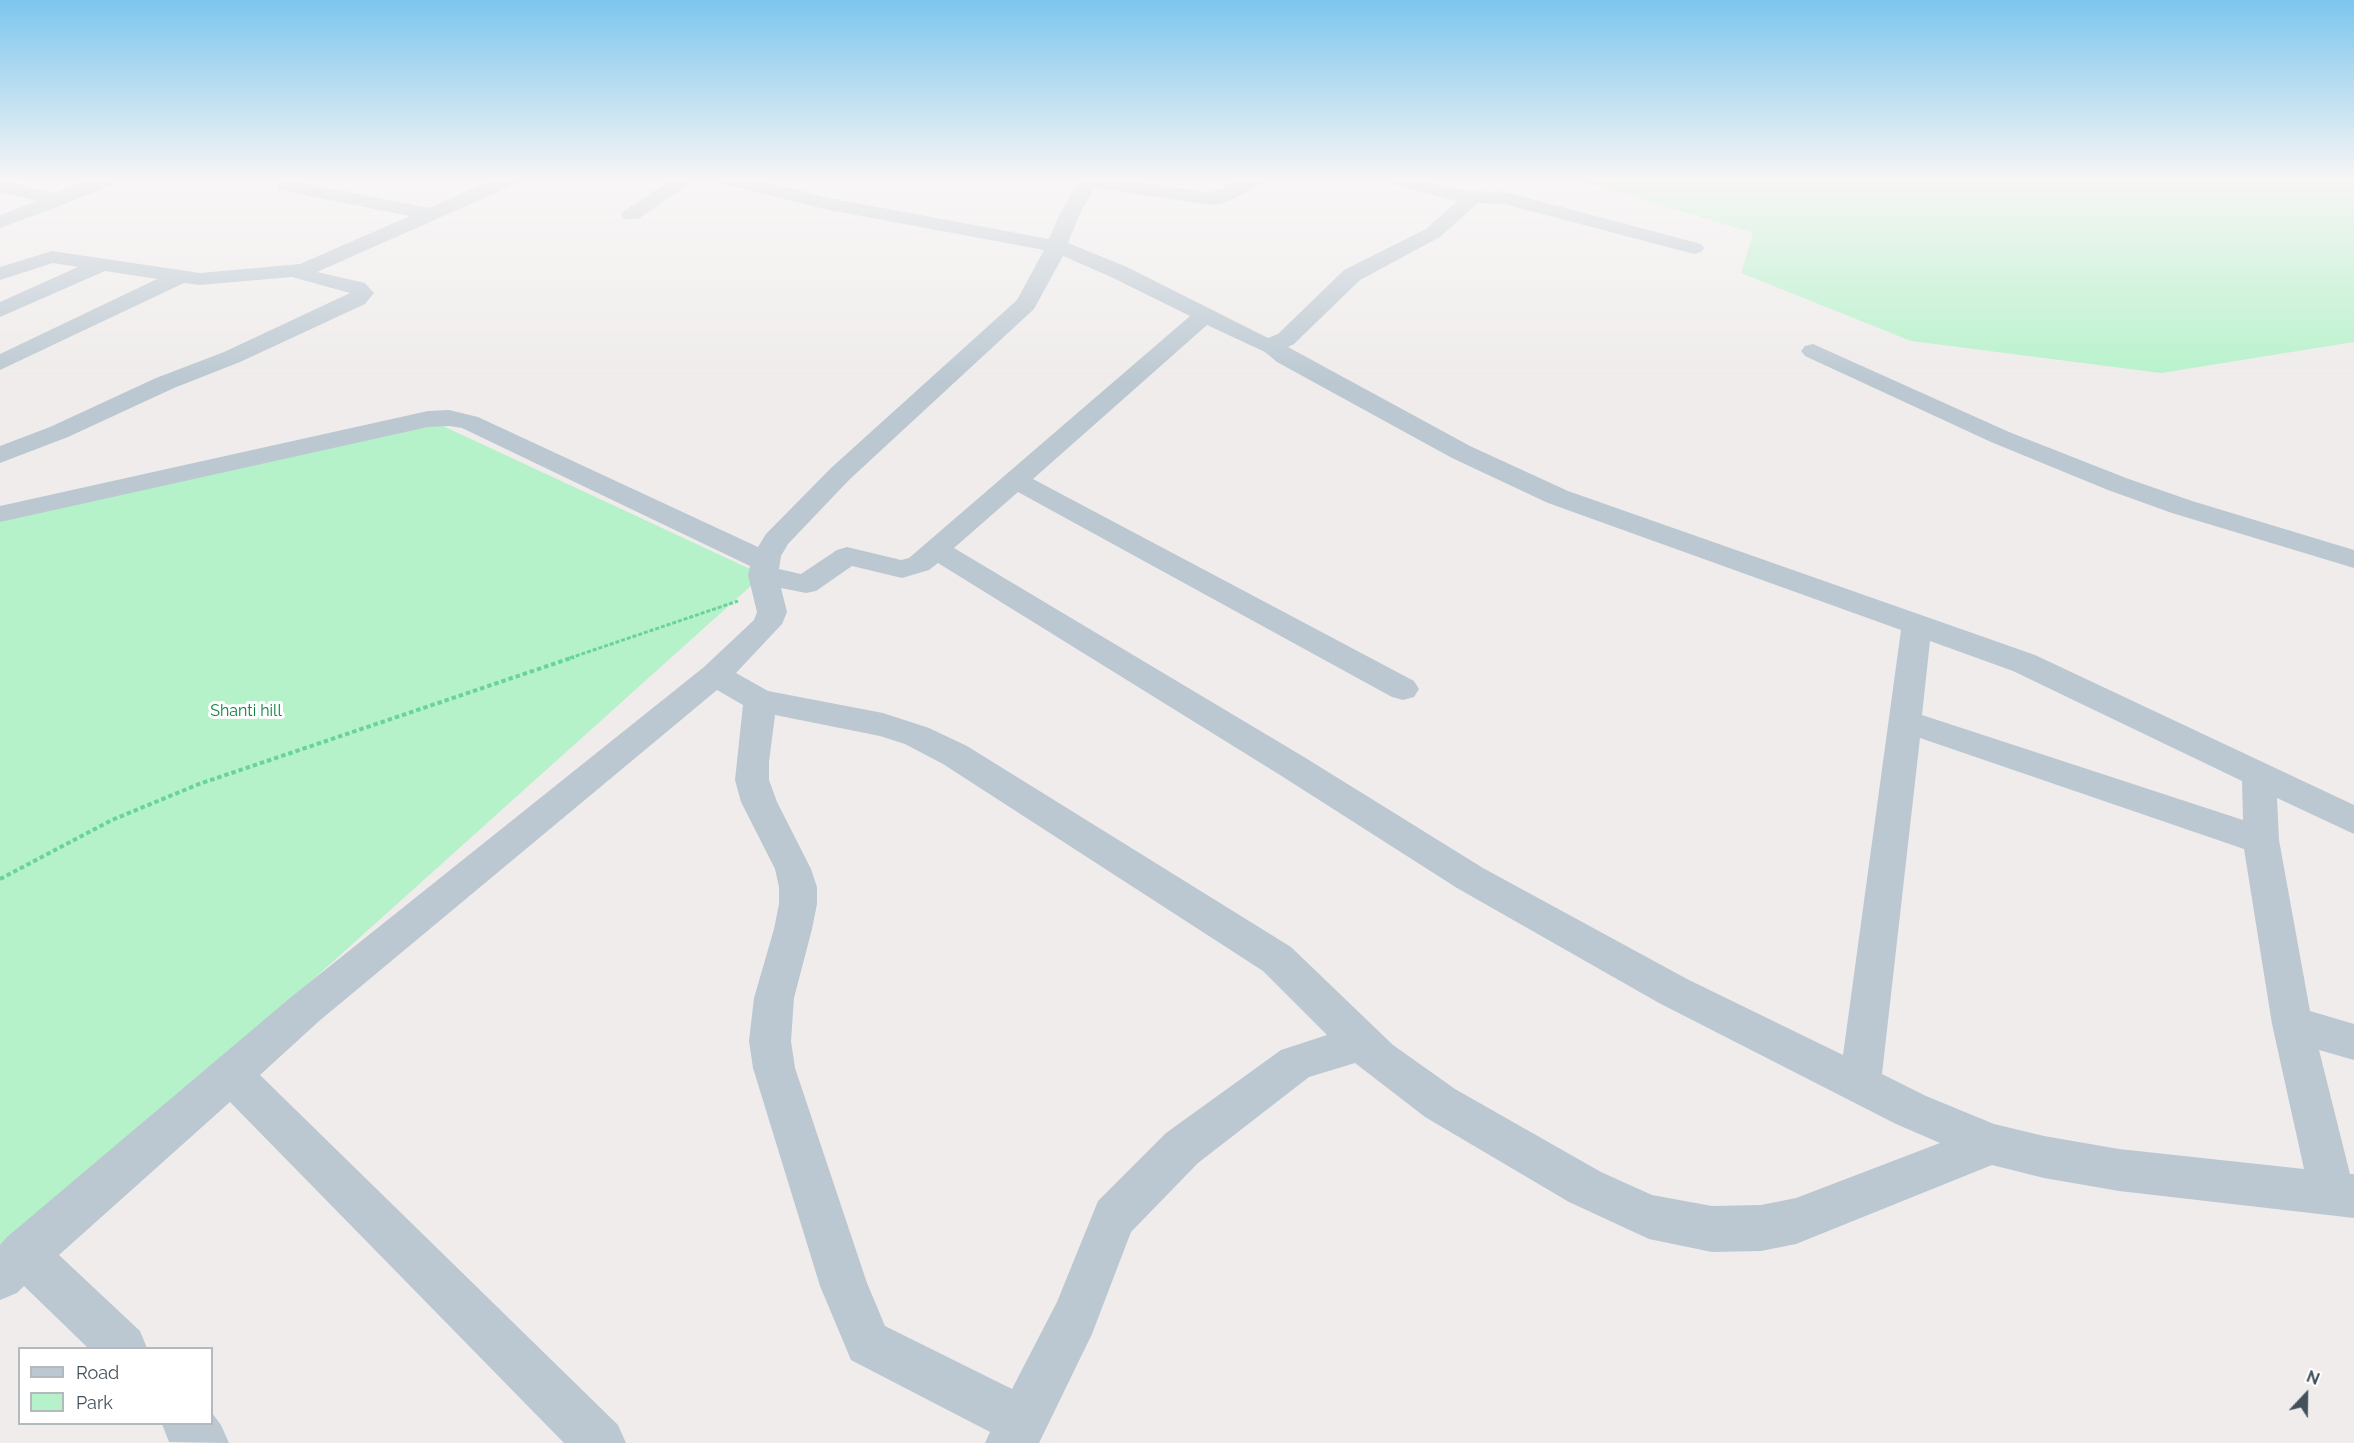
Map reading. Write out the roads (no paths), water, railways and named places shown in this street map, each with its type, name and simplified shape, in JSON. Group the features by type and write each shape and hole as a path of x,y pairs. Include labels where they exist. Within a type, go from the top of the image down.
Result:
{"street":[{"path":"0,274 52,257 179,277 216,278 304,270 355,247"},
{"path":"122,1347 12,1265 304,1010 715,675 767,624 772,612 765,576 776,540 810,504 1026,304 1049,264 1055,247"},
{"path":"1059,247 1119,272 1259,344 1271,345 1286,339 1352,274 1405,247"},
{"path":"0,310 103,264"},
{"path":"0,456 59,432 165,383 232,357 357,299 363,293 357,288 301,275 304,270"},
{"path":"0,363 179,277"},
{"path":"0,514 428,418 448,418 469,422 765,576 806,584 847,556 896,568 908,568 919,564 1204,316"},
{"path":"1271,345 1295,363 1461,452 1519,480 1558,497 1917,623 2055,676 2354,820"},
{"path":"1813,351 2000,437 2117,484 2235,524 2354,559"},
{"path":"1015,480 1403,689"},
{"path":"935,549 1292,766 1470,878 1673,991 1911,1110 1992,1144 2119,1170 2343,1195 2292,1024 2261,840 2259,775"},
{"path":"1860,1085 1917,623"},
{"path":"715,675 758,700 883,725 917,736 955,755 1277,959 1378,1058 1440,1103 1517,1150 1621,1205 1649,1217 1712,1229 1761,1228 1796,1221 1992,1144"},
{"path":"758,700 760,707 752,762 752,780 759,802 793,869 798,887 798,904 793,929 774,998 770,1041 774,1068 844,1286 868,1343 1017,1432 1075,1317 1114,1217 1182,1148 1296,1063 1362,1042"},
{"path":"1905,721 2261,840"},
{"path":"2292,1024 2354,1042"},
{"path":"231,1074 600,1443"},
{"path":"189,1425 202,1443"}],"park label":[{"name":"Shanti hill","path":"246,711"}]}
